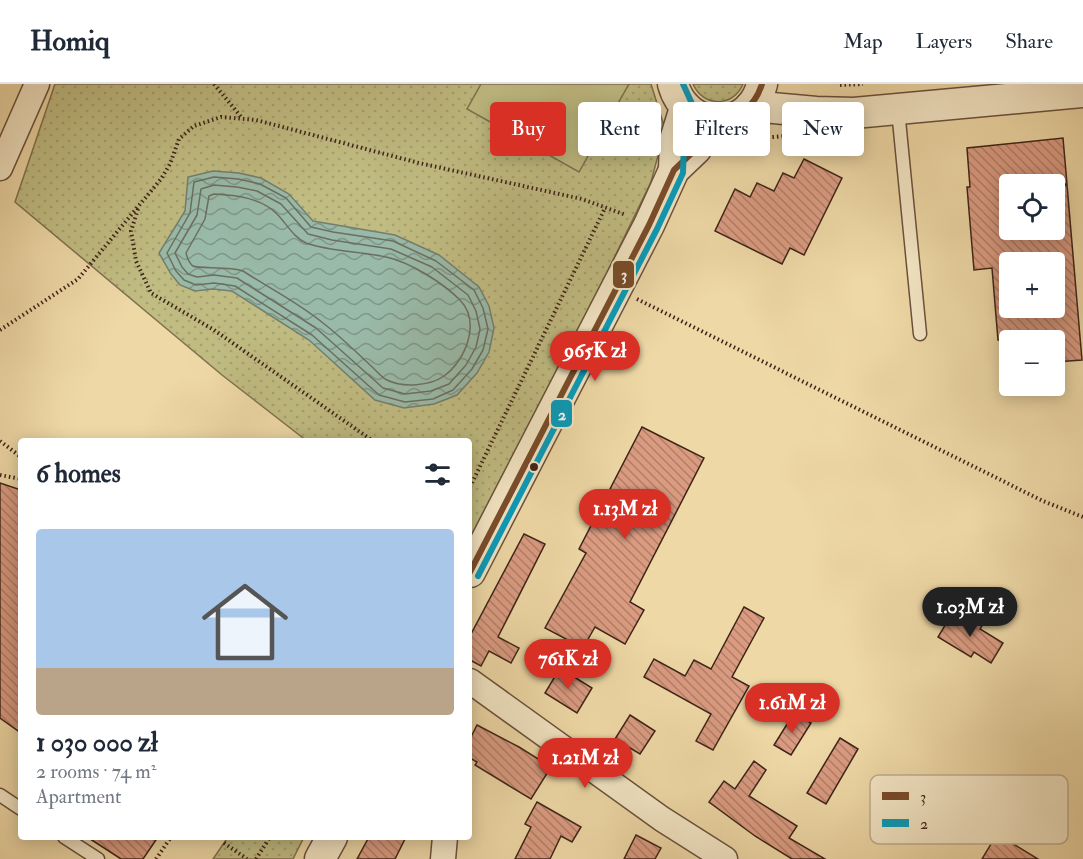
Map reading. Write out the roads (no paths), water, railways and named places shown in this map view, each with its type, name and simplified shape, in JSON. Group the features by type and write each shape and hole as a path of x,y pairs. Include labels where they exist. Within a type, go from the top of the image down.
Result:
{"street":[{"path":"0,168 37,84"},
{"path":"758,92 795,122 816,112 854,113 898,110 1083,92"},
{"path":"674,170 679,96"},
{"path":"472,568 649,225 674,170 689,156"},
{"path":"472,687 662,819 725,859"},
{"path":"320,859 330,840"},
{"path":"443,859 445,840"}],"lane":[{"path":"898,110 920,334"},
{"path":"0,795 18,807"},
{"path":"69,840 98,859"}],"water":[{"path":"213,171 261,178 289,194 313,221 395,235 439,255 479,287 489,306 494,328 489,352 477,373 457,395 434,404 404,408 375,400 309,340 232,291 213,289 195,291 180,285 159,253 185,211 188,177"}]}
